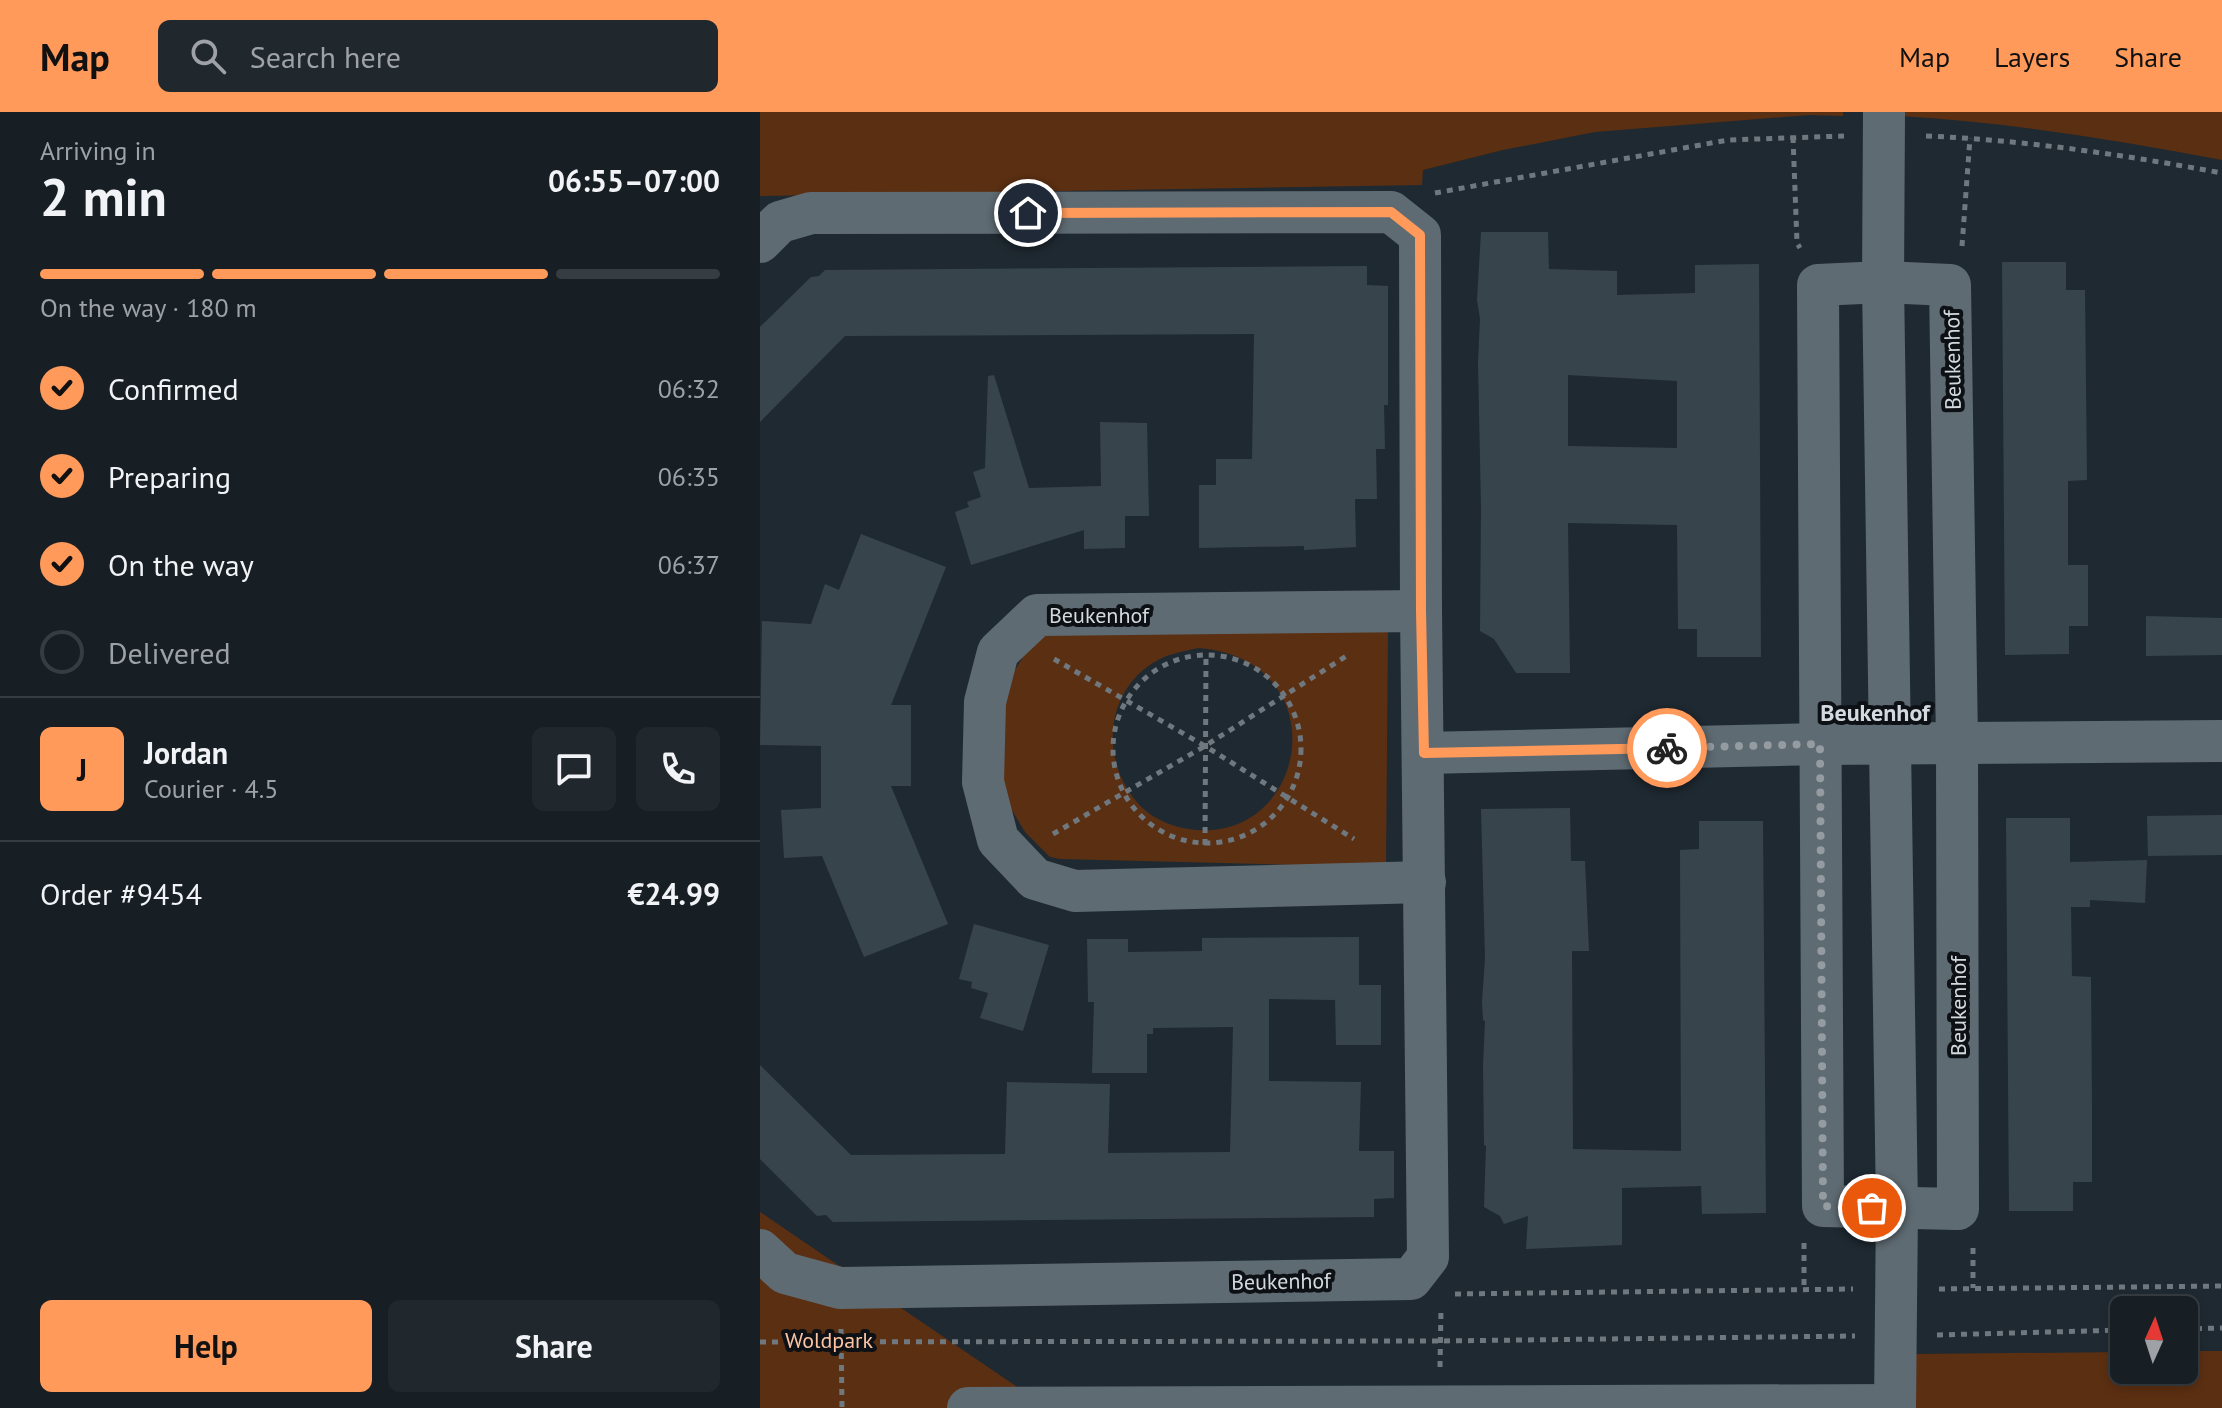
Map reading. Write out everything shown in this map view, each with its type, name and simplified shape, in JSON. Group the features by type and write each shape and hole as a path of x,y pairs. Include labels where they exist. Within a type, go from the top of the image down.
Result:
{"street":[{"path":"968,1408 1895,1406 1897,1208 1883,282 1884,123"},
{"path":"760,242 780,222 811,213 1391,212 1405,222"},
{"name":"Beukenhof","path":"760,1250 785,1273 840,1288 1411,1279 1428,1257 1420,235 1405,222"},
{"name":"Beukenhof","path":"1883,282 1950,285 1957,743 1958,1209 1823,1206 1818,285 1883,282"},
{"name":"Beukenhof","path":"1421,611 1037,615 998,652 985,702 983,782 998,840 1035,879 1075,891 1425,882"},
{"path":"1424,753 1820,744 2222,741"}],"path":[{"path":"1405,222 1435,193 1728,140 1793,137 1884,123 1970,138 2123,155 2222,173"},
{"path":"1793,137 1797,243 1818,285"},
{"path":"1950,285 1964,242 1970,138"},
{"path":"1205,888 1206,614"},
{"path":"1015,635 1205,746 1363,844"},
{"path":"1014,858 1120,793 1205,746 1353,652"},
{"path":"1206,655 1259,668 1285,694 1300,724 1302,763 1288,799 1272,818 1232,841 1191,844 1152,828 1120,793 1110,736 1122,700 1166,661 1206,655"},
{"path":"1440,1406 1442,1294 2222,1286"},
{"path":"2198,1329 2222,1328"},
{"path":"760,1342 1439,1341 2110,1330"},
{"path":"841,1344 842,1408"}],"green space":[{"path":"760,112 1843,112 1843,116 1810,115 1595,132 1423,170 1422,185 760,196"},
{"path":"1899,112 2222,112 2222,160 2061,133 1899,116"},
{"path":"1372,621 1388,633 1386,867 1050,857 1025,832 1007,802 1002,772 1004,711 1012,675 1029,647 1044,633","holes":["1199,648 1244,660 1274,684 1289,715 1292,750 1282,783 1261,810 1229,827 1188,829 1159,820 1136,801 1124,783 1117,764 1113,744 1114,724 1118,705 1127,688 1141,672 1158,660 1183,651"]},
{"name":"Woldpark","path":"760,1212 1048,1408 760,1408"},
{"path":"2198,1351 2222,1351 2222,1408 1909,1408 1915,1354 2110,1352 2110,1384 2198,1384"}],"building":[{"path":"1481,232 1548,232 1549,269 1617,271 1617,295 1695,293 1695,265 1759,264 1761,657 1697,657 1697,629 1678,629 1677,525 1568,523 1570,673 1516,673 1494,639 1480,631 1480,319 1477,300","holes":["1568,375 1677,381 1677,448 1568,446"]},
{"path":"2002,262 2066,262 2066,290 2085,290 2087,480 2068,481 2068,565 2088,565 2088,626 2069,626 2069,654 2005,655"},
{"path":"1367,266 1367,285 1388,286 1388,405 1384,405 1385,449 1376,449 1377,499 1355,499 1356,547 1304,550 1304,546 1199,548 1199,485 1216,485 1216,459 1252,459 1254,334 845,336 760,422 760,327 811,277 819,276 825,270"},
{"path":"994,375 1029,488 1101,486 1100,422 1147,423 1149,516 1125,516 1125,548 1084,549 1084,530 971,565 955,512 969,507 967,502 981,497 973,472 985,468 988,376"},
{"path":"861,534 946,567 891,705 911,705 911,786 891,786 948,924 864,957 822,856 784,858 781,810 821,808 821,746 760,745 762,621 811,624 825,584 839,590"},
{"path":"2146,616 2222,618 2222,655 2146,656"},
{"path":"1570,808 1571,861 1585,861 1589,951 1572,951 1573,1149 1681,1151 1680,850 1699,849 1699,821 1763,821 1766,1213 1702,1214 1701,1186 1622,1188 1622,1245 1526,1249 1528,1216 1504,1224 1500,1216 1484,1207 1485,1021 1482,1002 1485,958 1481,809"},
{"path":"2222,815 2222,855 2148,856 2147,816"},
{"path":"2006,818 2070,818 2070,862 2147,860 2145,903 2090,900 2090,907 2071,907 2072,976 2091,977 2092,1106 2092,1182 2073,1182 2073,1211 2009,1211"},
{"path":"974,924 1049,945 1023,1031 980,1018 988,993 971,988 972,982 959,979"},
{"path":"1359,937 1359,985 1381,985 1381,1045 1336,1045 1335,1000 1269,999 1269,1081 1361,1082 1359,1151 1394,1151 1394,1198 1374,1199 1374,1217 833,1222 826,1215 817,1216 760,1159 760,1065 851,1155 1005,1154 1007,1082 1110,1084 1108,1153 1230,1152 1233,1027 1153,1028 1153,1034 1147,1034 1147,1073 1092,1073 1094,1002 1088,1002 1087,939 1128,939 1128,952 1202,951 1202,938"}],"way so far":[{"path":"1667,748 1820,744 1823,1206 1872,1208"}],"district":[{"name":"Beukenhof","path":"1875,713"}],"route":[{"path":"1028,213 1391,212 1420,235 1424,753 1667,748"}]}
